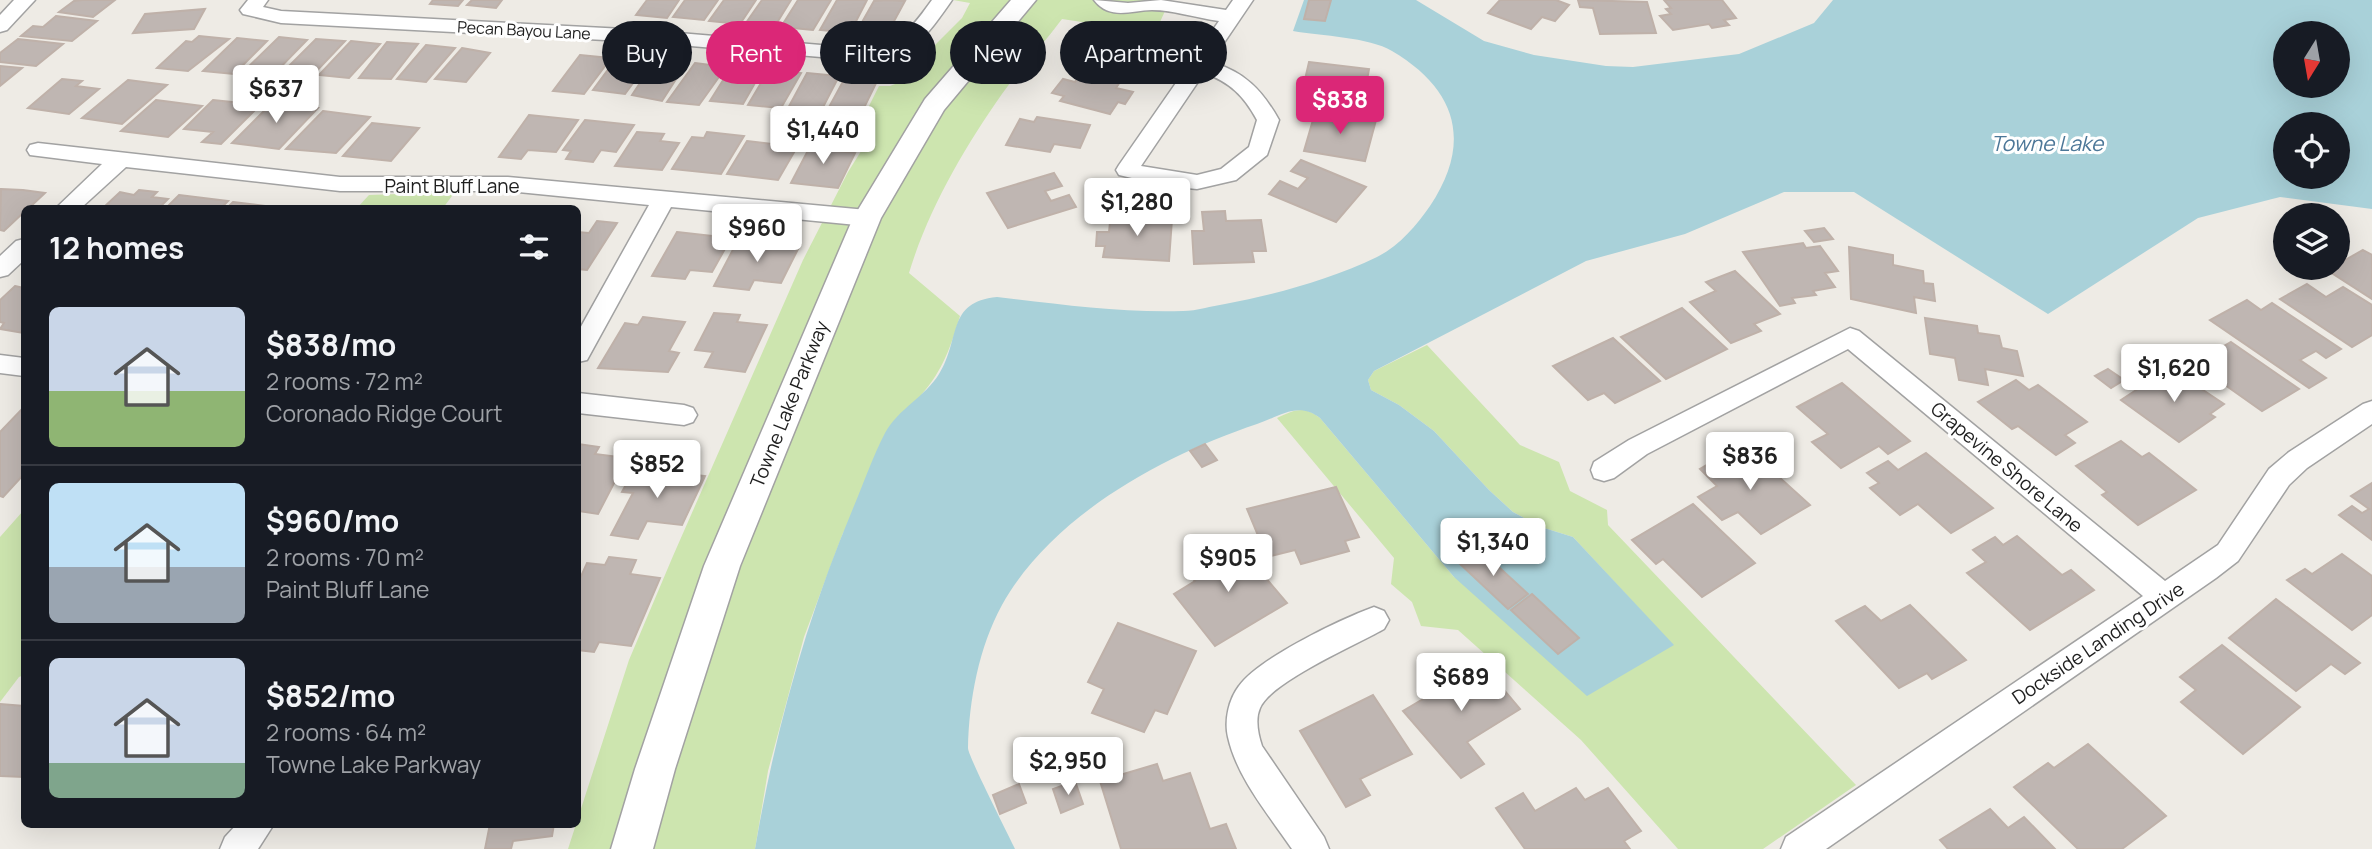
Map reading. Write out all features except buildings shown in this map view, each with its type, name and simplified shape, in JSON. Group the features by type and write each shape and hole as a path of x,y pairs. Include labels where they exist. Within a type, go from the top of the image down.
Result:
{"street":[{"path":"0,26 24,0"},
{"name":"Pecan Bayou Lane","path":"254,5 281,17 644,36 868,55 888,53 907,44 942,0"},
{"name":"Towne Lake Parkway","path":"632,849 659,757 722,566 867,218 934,105 1024,0"},
{"path":"1104,0 1120,8 1149,2 1237,8"},
{"path":"1181,0 1237,8"},
{"path":"1227,23 1237,8"},
{"path":"1199,65 1220,71 1253,91 1268,120 1259,150 1228,175 1197,182 1166,179 1127,170 1199,65"},
{"name":"Paint Bluff Lane","path":"38,150 360,185 508,184 867,218"},
{"path":"70,205 122,159"},
{"path":"581,348 664,199"},
{"path":"0,269 21,250"},
{"name":"Grapevine Shore Lane","path":"1604,470 1638,447 1850,337 2164,597"},
{"path":"0,365 21,367"},
{"path":"581,403 684,415"},
{"name":"Dockside Landing Drive","path":"1797,849 2228,552 2244,532 2266,494 2298,460 2372,411"},
{"path":"1311,849 1254,760 1244,740 1242,716 1248,698 1263,681 1374,620"},
{"path":"237,849 255,828"}],"green space":[{"path":"953,0 1170,0 1160,21 1062,19 1046,39 1046,21 959,21 970,3"},
{"path":"950,30 950,84 1009,84 961,158 937,203 909,273 960,316 941,367 922,394 843,533 804,637 768,771 755,849 568,849 575,828 581,828 581,809 629,660 673,556 803,260 848,172 873,132 857,130 879,86 936,84 936,44"},
{"path":"455,192 445,205 360,205 369,195"},
{"path":"1427,345 1520,445 1559,462 1570,491 1607,510 1608,525 1856,785 1763,849 1678,849 1581,740 1458,630 1421,626 1412,602 1391,584 1394,558 1277,418 1304,410 1320,418 1454,577 1673,645 1573,537 1541,527 1513,512 1434,431 1399,405 1371,390 1368,380 1374,371"},
{"path":"21,513 21,676 0,702 0,537"}],"water":[{"name":"Towne Lake","path":"1304,0 1416,0 1484,41 1534,55 1606,66 1633,67 1739,54 1814,23 1833,0 2372,0 2372,209 2350,206 2350,203 2280,197 2198,218 2048,314 1854,192 1784,192 1685,234 1586,261 1374,371 1368,380 1371,390 1399,405 1434,431 1513,512 1541,527 1573,537 1674,645 1587,696 1454,577 1320,418 1297,410 1185,453 1113,492 1080,516 1050,543 1023,573 1002,605 981,656 970,711 968,748 1015,849 755,849 772,761 794,675 837,548 885,433 897,416 927,389 939,374 946,361 957,324 970,306 981,300 997,297 1113,309 1199,309 1283,291 1359,265 1393,247 1419,221 1443,183 1451,161 1454,140 1452,119 1432,83 1414,66 1382,46 1293,31"}]}
